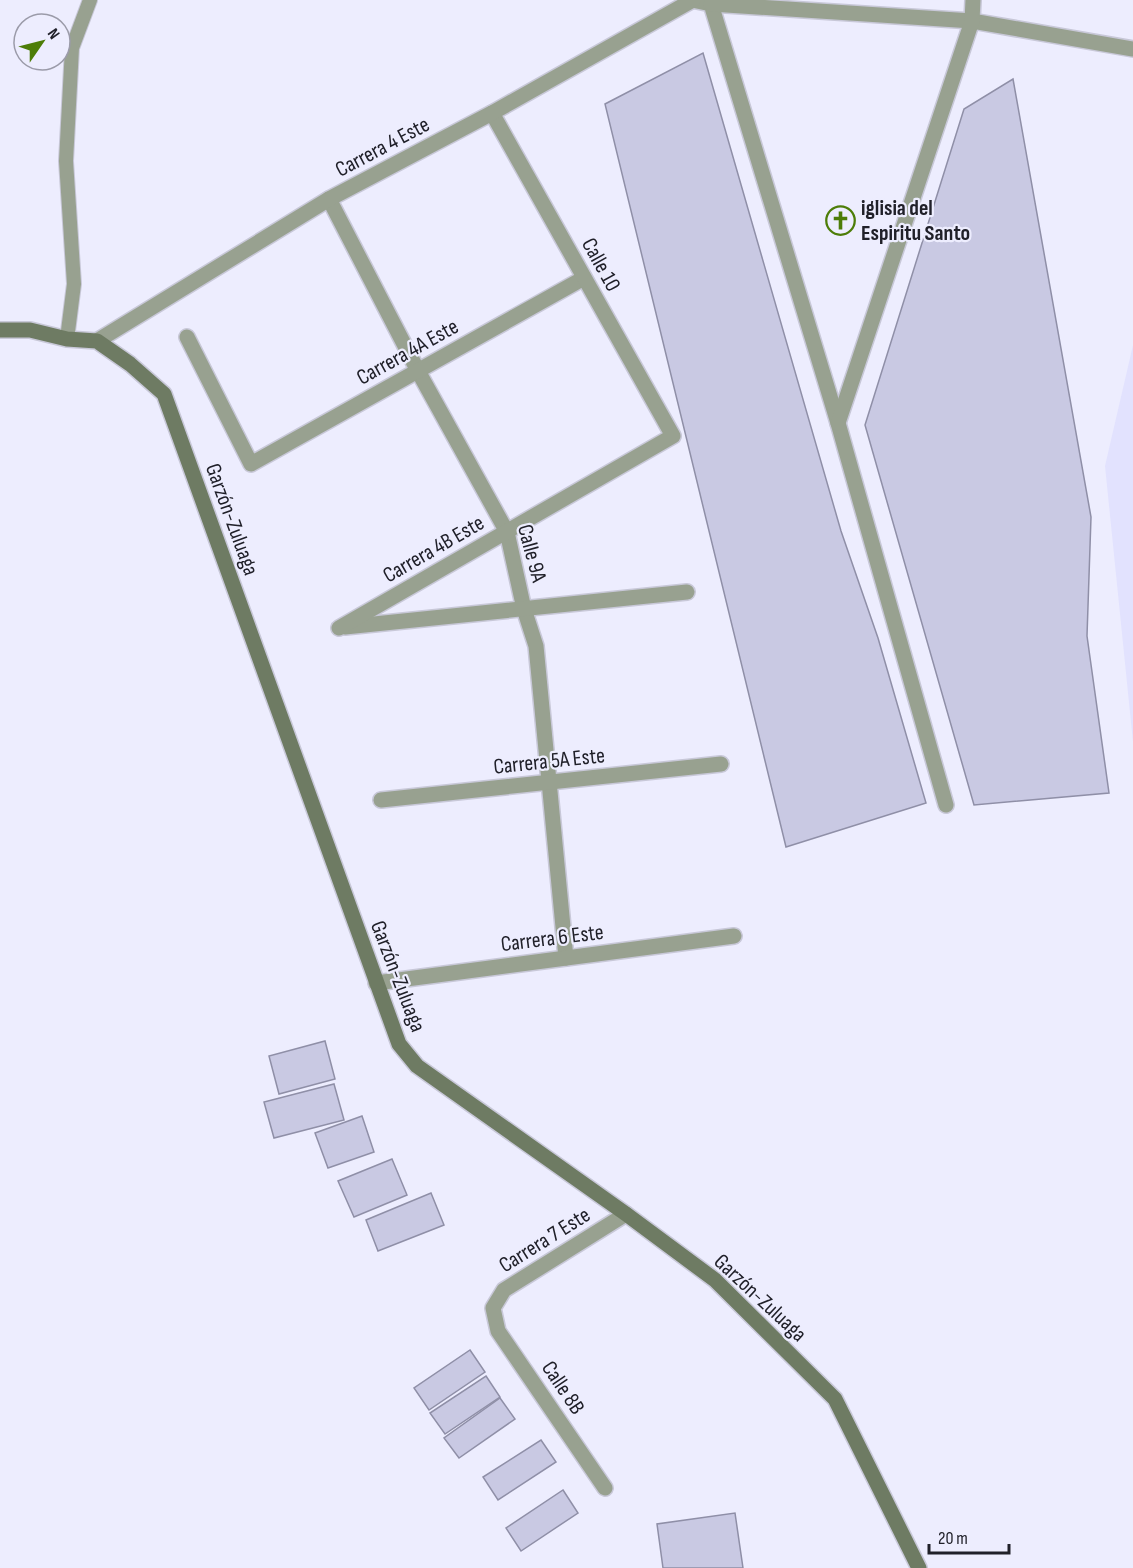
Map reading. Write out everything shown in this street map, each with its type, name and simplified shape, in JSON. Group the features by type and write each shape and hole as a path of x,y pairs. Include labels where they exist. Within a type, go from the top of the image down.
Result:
{"main road":[{"path":"0,330 30,330 66,339 97,341"},
{"name":"Garzón-Zuluaga","path":"97,341 130,364 164,394 399,1044 417,1066 715,1280 835,1399 919,1568"}],"street":[{"path":"692,0 711,4 972,21 1133,50"},
{"name":"Carrera 4 Este","path":"97,341 329,200 492,113 692,0"},
{"path":"838,423 972,21 973,0"},
{"path":"711,4 838,423 946,805"},
{"name":"Calle 10","path":"492,113 673,436"},
{"name":"Calle 9A","path":"329,200 418,371 507,532 524,609 536,646 566,958"},
{"name":"Carrera 4A Este","path":"187,337 251,464 584,278"},
{"name":"Carrera 4B Este","path":"524,609 339,628 673,436"},
{"path":"524,609 687,592"},
{"name":"Carrera 5A Este","path":"381,800 721,764"},
{"name":"Carrera 6 Este","path":"376,983 734,936"},
{"name":"Carrera 7 Este","path":"493,1308 504,1290 626,1214"},
{"name":"Calle 8B","path":"493,1308 498,1330 605,1488"}],"lane":[{"path":"66,339 74,284 66,161 72,48 90,0"}],"shaded area":[{"path":"1133,345 1133,742 1105,466"}],"building":[{"path":"703,53 841,531 878,638 926,803 786,847 605,104"},
{"path":"1013,79 1091,517 1087,636 1109,793 974,805 865,425 964,109"},
{"path":"325,1041 335,1079 279,1094 269,1056"},
{"path":"334,1084 344,1120 274,1138 264,1102"},
{"path":"362,1116 374,1152 328,1168 315,1133"},
{"path":"392,1159 407,1195 354,1217 338,1181"},
{"path":"431,1193 444,1225 378,1251 366,1220"},
{"path":"470,1350 485,1372 429,1410 414,1388"},
{"path":"486,1376 500,1397 445,1434 430,1413"},
{"path":"500,1398 515,1419 459,1458 444,1438"},
{"path":"541,1440 556,1462 498,1500 483,1477"},
{"path":"563,1490 578,1513 521,1551 506,1528"},
{"path":"735,1513 743,1568 663,1568 657,1524"}],"place":[{"name":"iglisia del Espiritu Santo","path":"840,220"}]}
